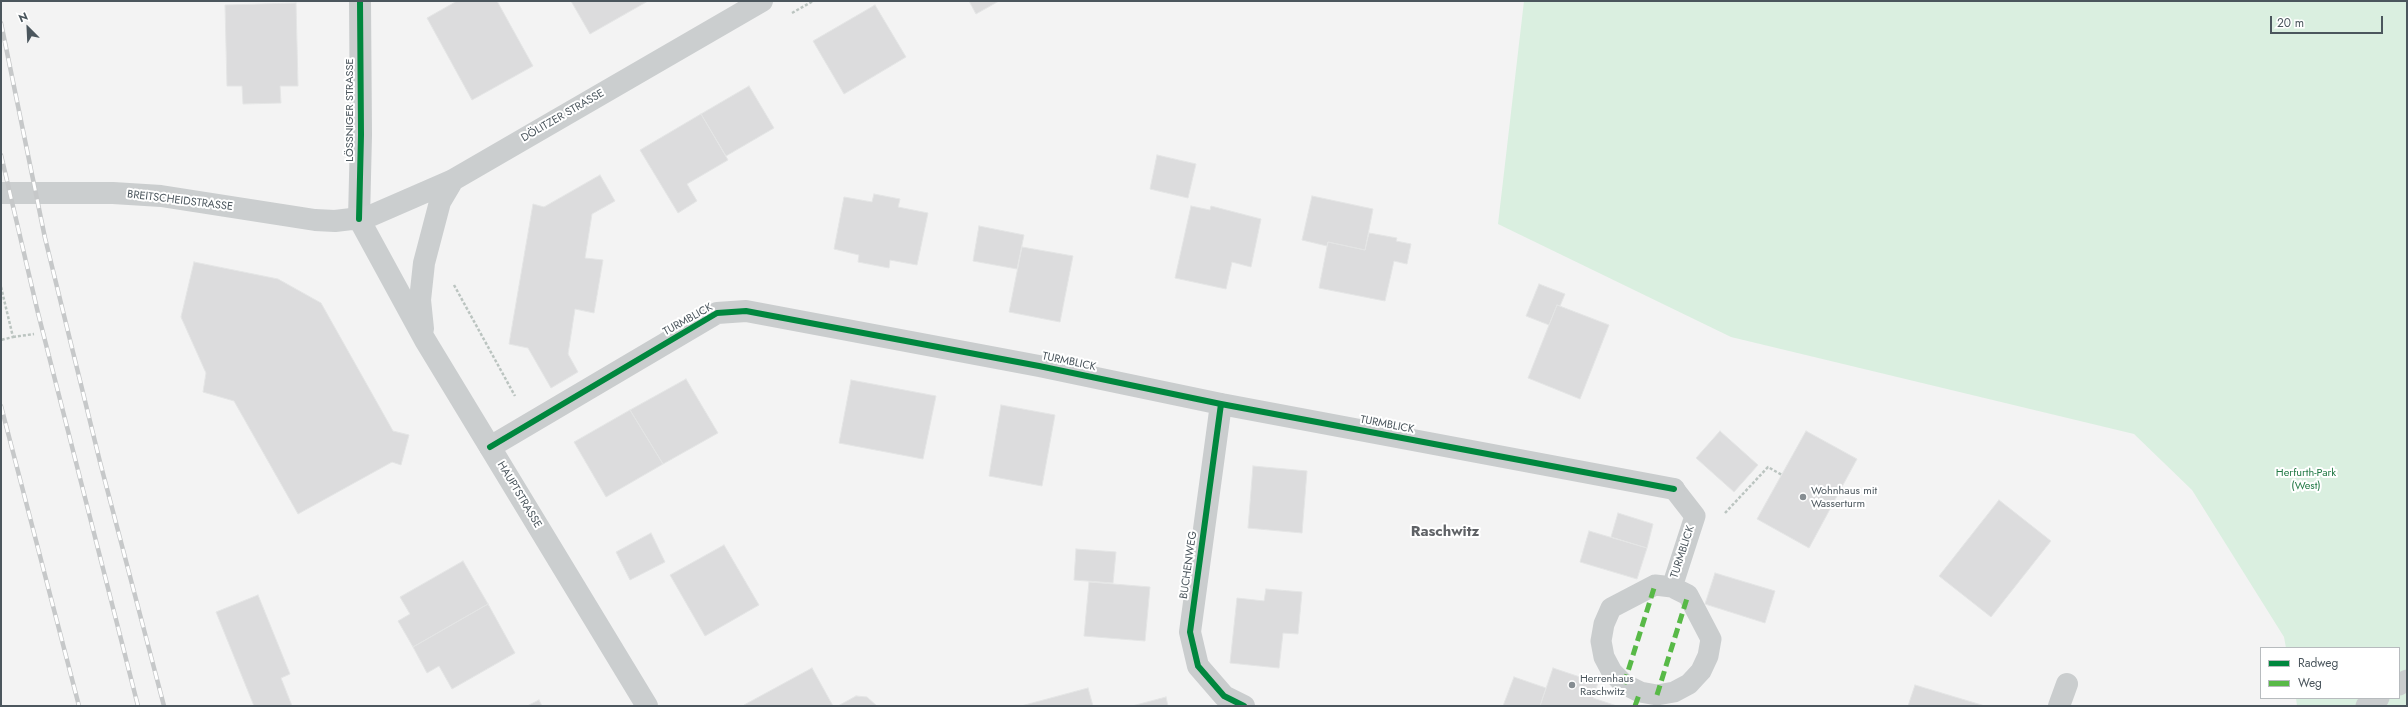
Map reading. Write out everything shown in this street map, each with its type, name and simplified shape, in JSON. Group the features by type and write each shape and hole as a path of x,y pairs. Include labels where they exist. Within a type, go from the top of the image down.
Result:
{"main road":[{"name":"DÖLITZER STRASSE","path":"358,219 390,209 453,180 762,1"},
{"path":"425,340 420,300 424,263 438,209 453,180"},
{"name":"BREITSCHEIDSTRASSE","path":"1,193 95,192 161,196 315,220 335,221 358,219"},
{"name":"HAUPTSTRASSE","path":"358,219 425,340 647,706"}],"street":[{"name":"LÖSSNIGER STRASSE","path":"358,219 361,135 360,1"},
{"name":"TURMBLICK","path":"490,447 717,313 746,311 1039,366 1222,404 1674,489"},
{"name":"BUCHENWEG","path":"1222,404 1190,632 1198,666 1224,696 1244,706"},
{"path":"2059,706 2067,684"}],"lane":[{"name":"TURMBLICK","path":"1672,587 1695,516 1674,489"},
{"path":"1655,585 1672,587 1688,595 1711,639 1708,656 1701,671 1689,684 1679,689 1657,694 1640,692 1620,680 1612,672 1604,657 1601,641 1604,624 1611,608 1655,585"},
{"path":"2366,706 2377,699"}],"path":[{"path":"787,16 813,1"},
{"path":"451,280 519,403"},
{"path":"1,287 13,337"},
{"path":"1,340 34,334"},
{"path":"1695,516 1718,521 1768,467 1782,475"}],"green space":[{"name":"Herfurth-Park (West)","path":"1524,1 2407,1 2407,706 2297,706 2296,699 2400,699 2400,647 2286,647 2284,637 2192,490 2134,434 1731,337 1498,224"}],"building":[{"path":"457,1 497,1 533,66 472,100 427,18"},
{"path":"571,1 648,1 590,34"},
{"path":"969,1 999,1 976,14"},
{"path":"296,3 298,86 280,86 281,103 243,104 242,86 227,86 225,5"},
{"path":"875,5 906,57 844,94 813,41"},
{"path":"749,86 774,128 726,156 701,114"},
{"path":"701,114 728,160 687,184 697,201 678,213 640,150"},
{"path":"1157,155 1196,164 1188,198 1150,189"},
{"path":"600,175 615,201 592,214 585,258 603,260 594,313 575,309 568,354 578,372 551,388 528,348 509,344 533,204 544,207"},
{"path":"874,194 900,199 898,207 928,213 917,265 890,260 889,268 858,262 859,255 834,249 844,197 872,202"},
{"path":"1312,196 1373,209 1365,250 1328,242 1327,246 1302,240"},
{"path":"1191,206 1210,210 1211,206 1261,219 1251,267 1232,262 1226,289 1175,278"},
{"path":"979,226 1024,235 1017,269 973,261"},
{"path":"1369,233 1397,238 1396,241 1411,244 1407,264 1394,261 1385,301 1319,288 1328,242 1365,250"},
{"path":"1022,247 1073,256 1060,322 1009,312"},
{"path":"194,262 278,279 321,303 393,431 409,435 401,465 392,462 298,514 234,401 203,392 206,373 181,317"},
{"path":"1539,284 1565,294 1560,306 1557,305 1549,325 1526,316"},
{"path":"1557,305 1609,325 1580,399 1528,378"},
{"path":"686,379 718,433 663,464 630,410"},
{"path":"851,380 936,396 923,459 839,443"},
{"path":"1001,405 1055,415 1042,486 989,476"},
{"path":"630,410 663,464 606,497 574,442"},
{"path":"1720,431 1758,465 1734,492 1696,458"},
{"name":"Wohnhaus mit Wasserturm","path":"1806,431 1857,459 1809,548 1757,519"},
{"path":"1253,466 1307,471 1302,533 1248,528"},
{"path":"1999,500 2051,541 1991,617 1939,576"},
{"path":"1618,513 1653,524 1647,548 1611,537"},
{"path":"1589,531 1647,548 1637,579 1580,562"},
{"path":"651,533 665,562 630,580 616,552"},
{"path":"724,545 759,605 705,636 670,575"},
{"path":"1076,549 1116,552 1113,583 1074,580"},
{"path":"463,561 488,604 413,647 398,621 410,614 400,597"},
{"path":"1715,573 1775,591 1765,623 1705,604"},
{"path":"1089,582 1150,587 1145,641 1084,636"},
{"path":"1266,589 1302,592 1298,634 1283,633 1279,668 1230,663 1237,598 1264,601"},
{"path":"258,595 290,674 281,678 292,706 254,706 216,612"},
{"path":"488,604 515,653 452,689 439,666 427,673 413,647"},
{"path":"812,668 833,706 744,705"},
{"name":"Herrenhaus Raschwitz","path":"1553,668 1598,683 1593,698 1617,706 1540,706"},
{"path":"1514,677 1546,688 1540,706 1503,706"},
{"path":"1915,685 1985,706 1908,706"},
{"path":"1088,688 1093,706 1021,706"},
{"path":"856,696 867,697 877,706 838,706"},
{"path":"1166,697 1168,706 1132,706"},
{"path":"539,700 542,706 527,706"}],"railway":[{"path":"1,23 45,238 100,462 164,706"},
{"path":"1,155 38,313 138,706"},
{"path":"1,406 79,706"}],"marked path":[{"path":"1624,684 1655,585"},
{"path":"1657,695 1688,595"},
{"path":"1635,706 1640,692"}],"cycle path":[{"path":"359,219 361,135 360,1"},
{"path":"490,447 717,313 746,311 1039,366 1221,404 1674,489"},
{"path":"1221,404 1190,632 1198,666 1224,696 1244,706"}],"place":[{"name":"Wohnhaus mit Wasserturm","path":"1803,497"},
{"name":"Herrenhaus Raschwitz","path":"1572,685"}],"district":[{"name":"Raschwitz","path":"1445,532"}]}
